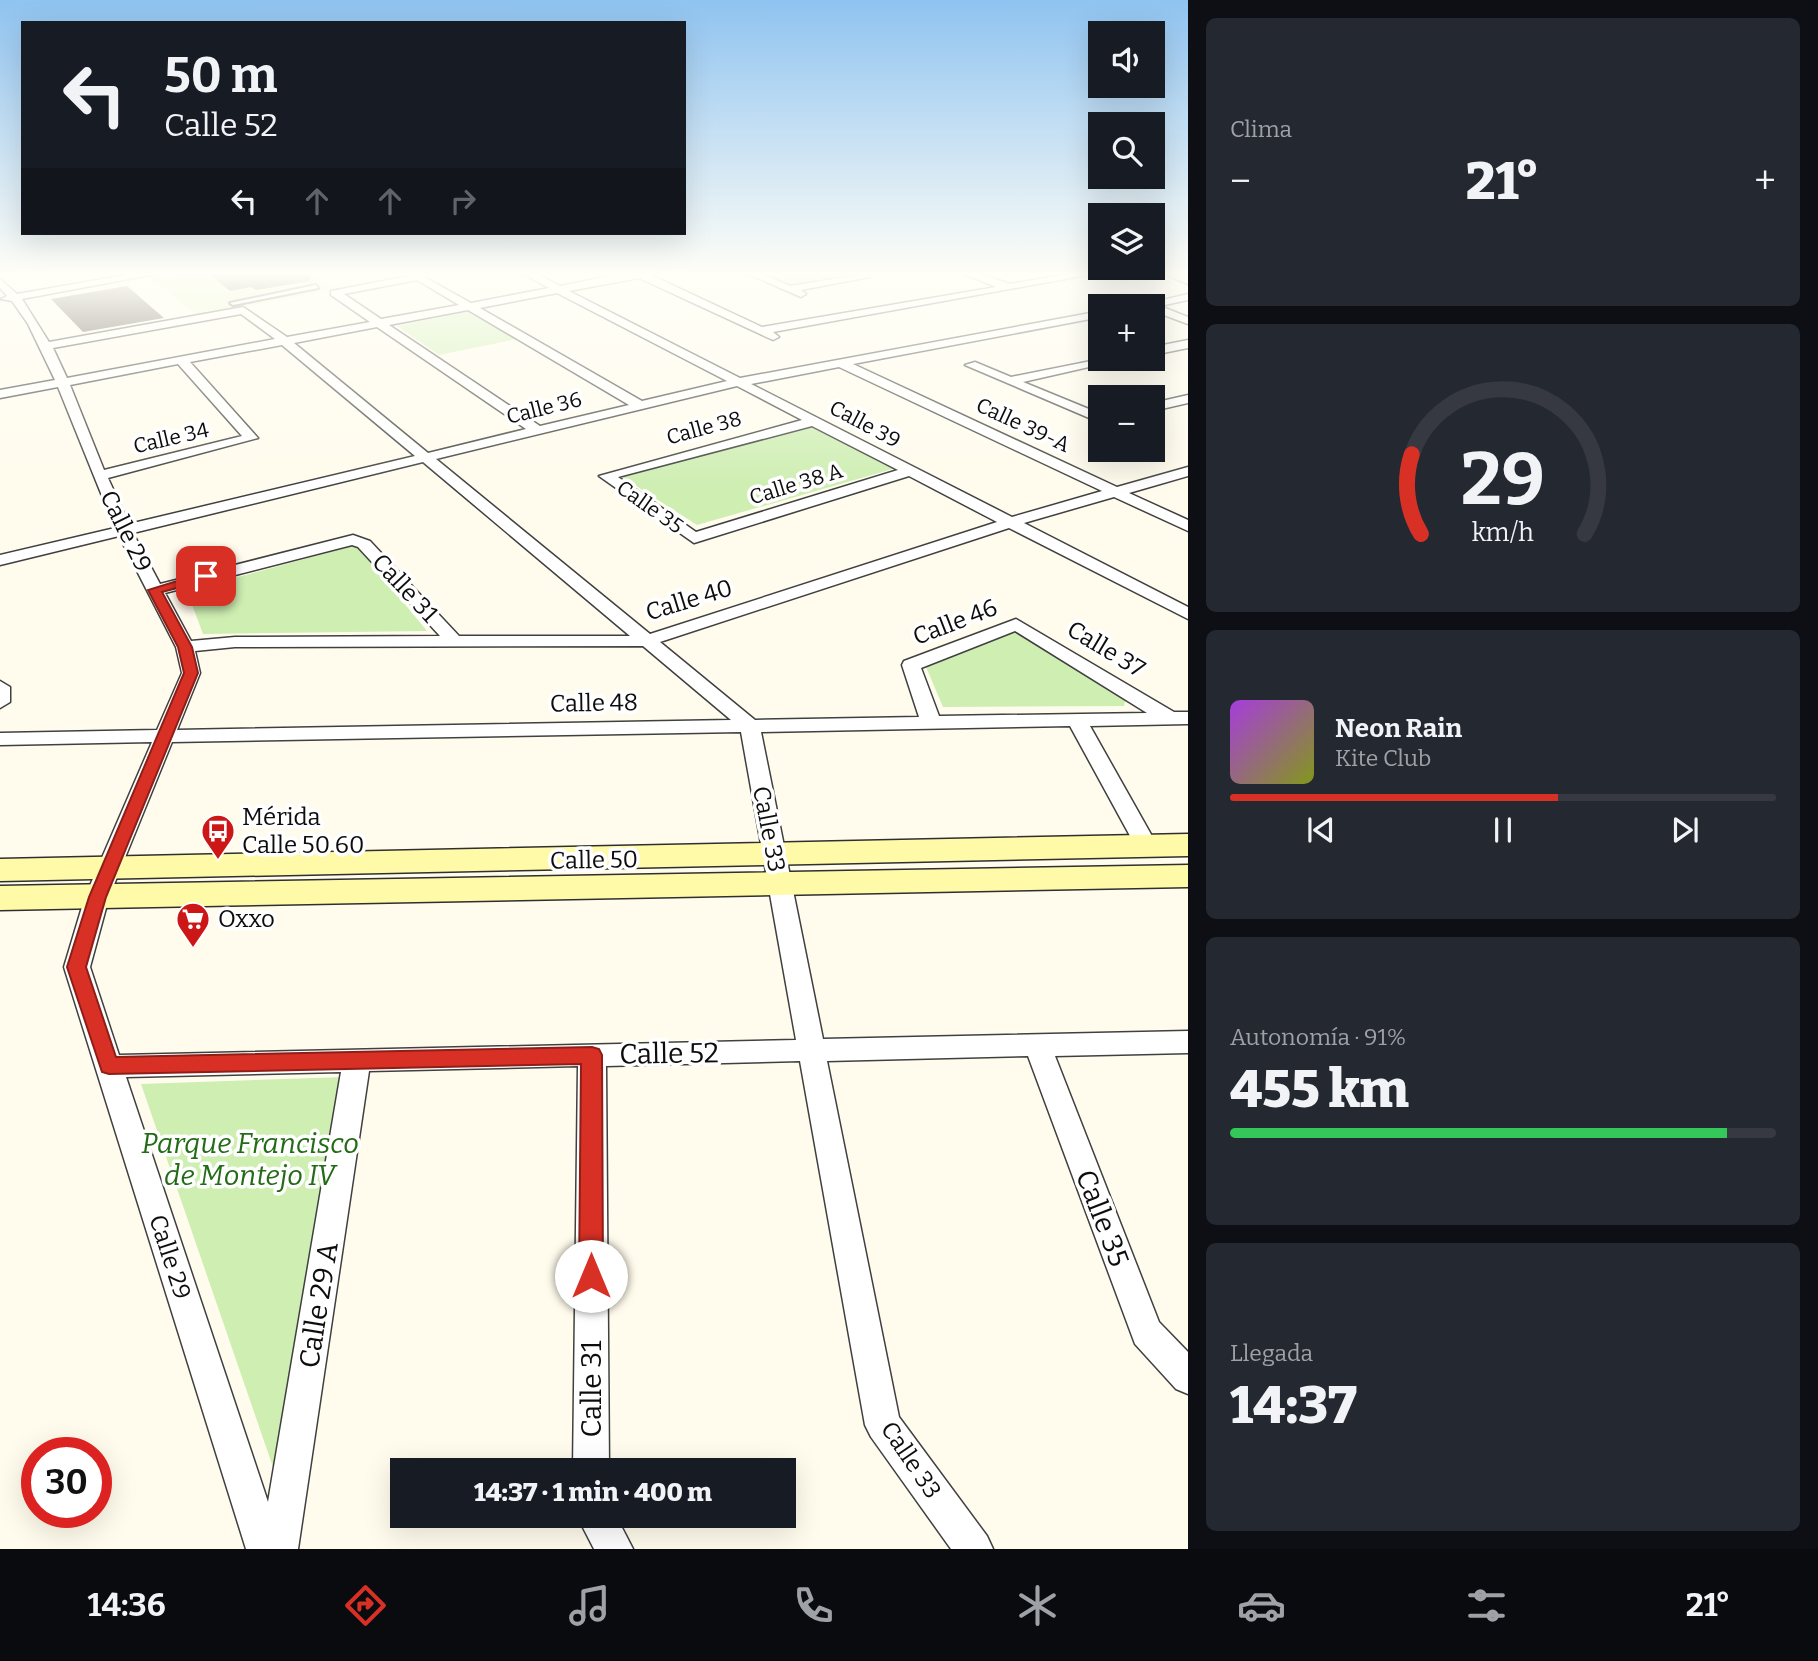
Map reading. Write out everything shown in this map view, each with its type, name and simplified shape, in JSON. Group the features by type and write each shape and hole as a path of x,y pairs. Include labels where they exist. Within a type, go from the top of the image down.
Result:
{"main road":[{"name":"Calle 50","path":"777,870 1146,845 1188,845"},
{"name":"Calle 50","path":"0,870 103,884"},
{"name":"Calle 50","path":"0,898 103,884 777,870 1188,876"}],"street":[{"name":"Calle 29","path":"42,343 62,383 99,476 185,647 191,673 103,884 77,967 265,1549"},
{"path":"44,346 59,343"},
{"path":"0,394 272,343"},
{"path":"288,343 750,726"},
{"path":"410,343 538,431"},
{"path":"533,343 640,405"},
{"name":"Calle 39","path":"663,343 1188,614"},
{"name":"Calle 36","path":"0,560 739,382 941,343"},
{"path":"1165,349 1188,344"},
{"name":"Calle 34","path":"99,476 251,438 181,360"},
{"name":"Calle 39-A","path":"839,362 1188,526"},
{"path":"971,365 1088,414"},
{"path":"1010,382 1088,365"},
{"path":"1165,405 1188,400"},
{"name":"Calle 38","path":"606,476 814,421"},
{"name":"Calle 38 A","path":"694,538 910,471"},
{"name":"Calle 40","path":"185,647 235,642 646,640 1114,490 1188,471"},
{"name":"Calle 35","path":"606,476 694,538"},
{"name":"Calle 31","path":"155,590 336,541 353,540 364,544 454,641"},
{"name":"Calle 46","path":"931,722 911,665 1016,624"},
{"name":"Calle 37","path":"1016,624 1179,718"},
{"path":"0,687 0,702"},
{"name":"Calle 48","path":"0,739 1179,718"},
{"path":"1077,720 1146,845"},
{"name":"Calle 33","path":"750,726 883,1424 974,1549"},
{"name":"Calle 52","path":"109,1066 1188,1042"},
{"name":"Calle 35","path":"1038,1046 1147,1333 1188,1377"},
{"name":"Calle 31","path":"591,1458 592,1055"},
{"name":"Calle 29 A","path":"279,1549 357,1060"},
{"path":"603,1528 614,1549"}],"green space":[{"path":"422,343 496,343 439,355"},
{"path":"810,425 896,468 697,525 619,475"},
{"path":"356,545 427,631 203,634 187,591"},
{"path":"1017,631 1126,697 1124,706 943,707 926,667"},
{"name":"Parque Francisco de Montejo IV","path":"345,1077 274,1470 141,1084"}],"place":[{"name":"Mérida Calle 50 60","path":"218,861"},
{"name":"Oxxo","path":"193,949"}],"route":[{"path":"206,576 155,590 185,647 191,673 97,897 77,967 109,1066 592,1055 591,1276"}]}
